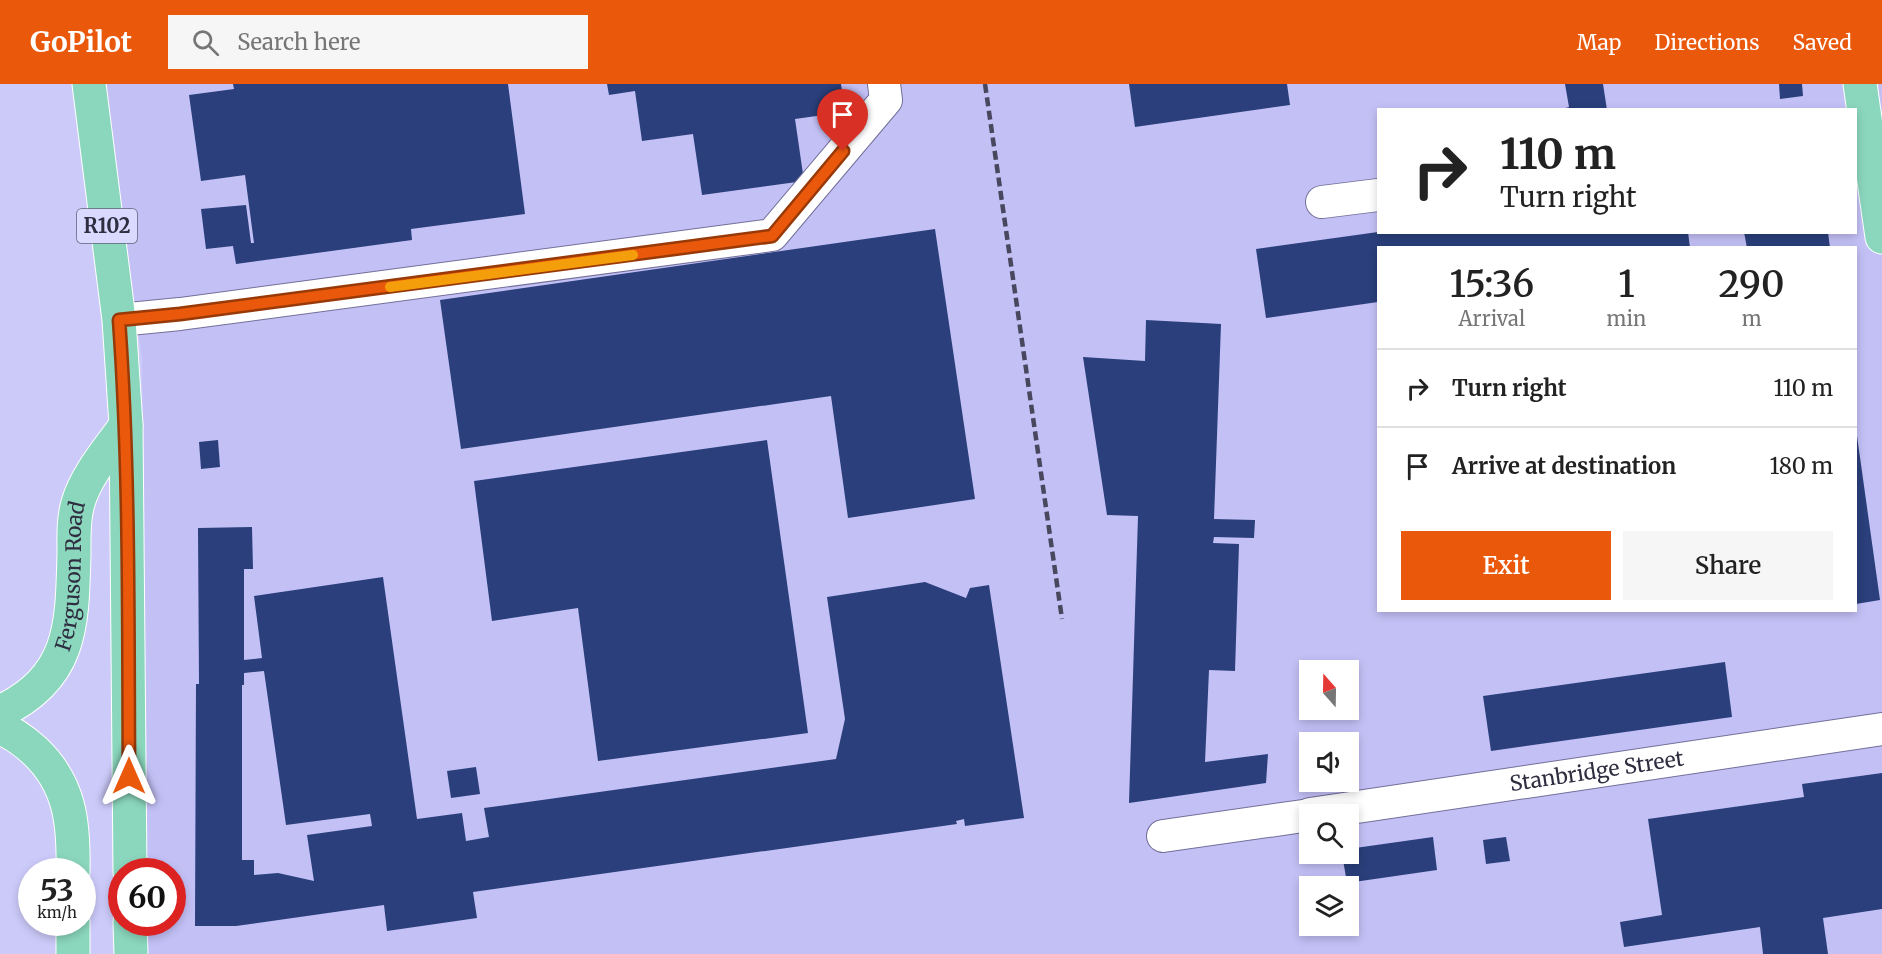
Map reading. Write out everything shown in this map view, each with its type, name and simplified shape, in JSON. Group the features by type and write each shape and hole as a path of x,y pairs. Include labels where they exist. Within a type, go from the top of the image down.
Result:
{"main road":[{"name":"R102","path":"89,84 119,320 126,425 130,858"},
{"path":"1860,84 1882,237"},
{"name":"Ferguson Road","path":"0,712 15,705 32,692 47,677 58,661 70,626 73,603 75,519 78,502 90,477 126,425"},
{"path":"0,728 26,743 40,756 64,790 74,836 73,858"},
{"path":"73,936 73,954"},
{"path":"130,936 130,954"}],"street":[{"path":"119,320 180,314 772,236 886,100 884,84"},
{"path":"1322,202 1377,195"},
{"name":"Stanbridge Street","path":"1359,808 1882,729"},
{"name":"Stanbridge Street","path":"1163,836 1299,817"}],"shaded area":[{"path":"101,84 1882,84 1882,954 147,954 147,936 186,936 186,858 146,858 142,357"}],"building":[{"path":"233,84 508,84 525,214 411,229 412,240 236,264 233,246 206,249 201,209 246,205 251,243 254,243 245,175 201,181 189,95 234,89"},
{"path":"607,84 841,84 845,112 795,119 804,181 702,195 693,134 642,141 635,91 609,95"},
{"path":"1129,84 1287,84 1290,105 1135,127"},
{"path":"1565,84 1603,84 1607,108 1566,108 1569,107"},
{"path":"1779,84 1802,84 1803,96 1780,99"},
{"path":"935,229 975,499 848,518 831,396 461,449 440,300"},
{"path":"1377,232 1377,234 1688,234 1690,246 1377,246 1377,302 1266,318 1256,249"},
{"path":"1744,234 1828,234 1830,246 1747,246"},
{"path":"1146,320 1221,324 1214,519 1255,520 1254,538 1214,537 1213,543 1239,544 1235,671 1209,670 1205,762 1268,754 1266,783 1129,803 1138,516 1107,515 1083,357 1145,361"},
{"path":"1857,436 1880,600 1857,604"},
{"path":"218,440 220,467 201,469 199,442"},
{"path":"767,440 808,733 598,761 578,608 492,621 474,481"},
{"path":"252,527 253,569 244,569 244,660 262,658 254,596 383,577 417,819 462,813 466,841 489,837 484,808 836,759 845,719 827,597 925,582 966,598 970,588 989,585 1024,818 965,826 964,819 956,821 957,824 473,892 477,918 387,931 384,905 236,926 195,926 196,684 199,684 198,528","holes":["264,671 286,825 370,814 372,826 307,835 314,881 278,873 254,875 254,860 242,860 242,685 244,685 244,673"]},
{"path":"1725,662 1732,717 1491,751 1483,696"},
{"path":"476,767 480,794 451,798 447,771"},
{"path":"1882,773 1882,909 1823,918 1828,954 1763,954 1760,927 1624,947 1620,922 1662,915 1648,819 1804,797 1802,784"},
{"path":"1433,837 1437,870 1359,881 1359,876 1346,876 1344,864 1359,864 1359,847"},
{"path":"1506,837 1510,861 1486,864 1483,840"}],"railway":[{"path":"985,84 1062,619"}],"slow traffic":[{"path":"390,287 633,255"}],"route":[{"path":"129,776 128,491 119,320 180,314 772,236 843,151"}]}
